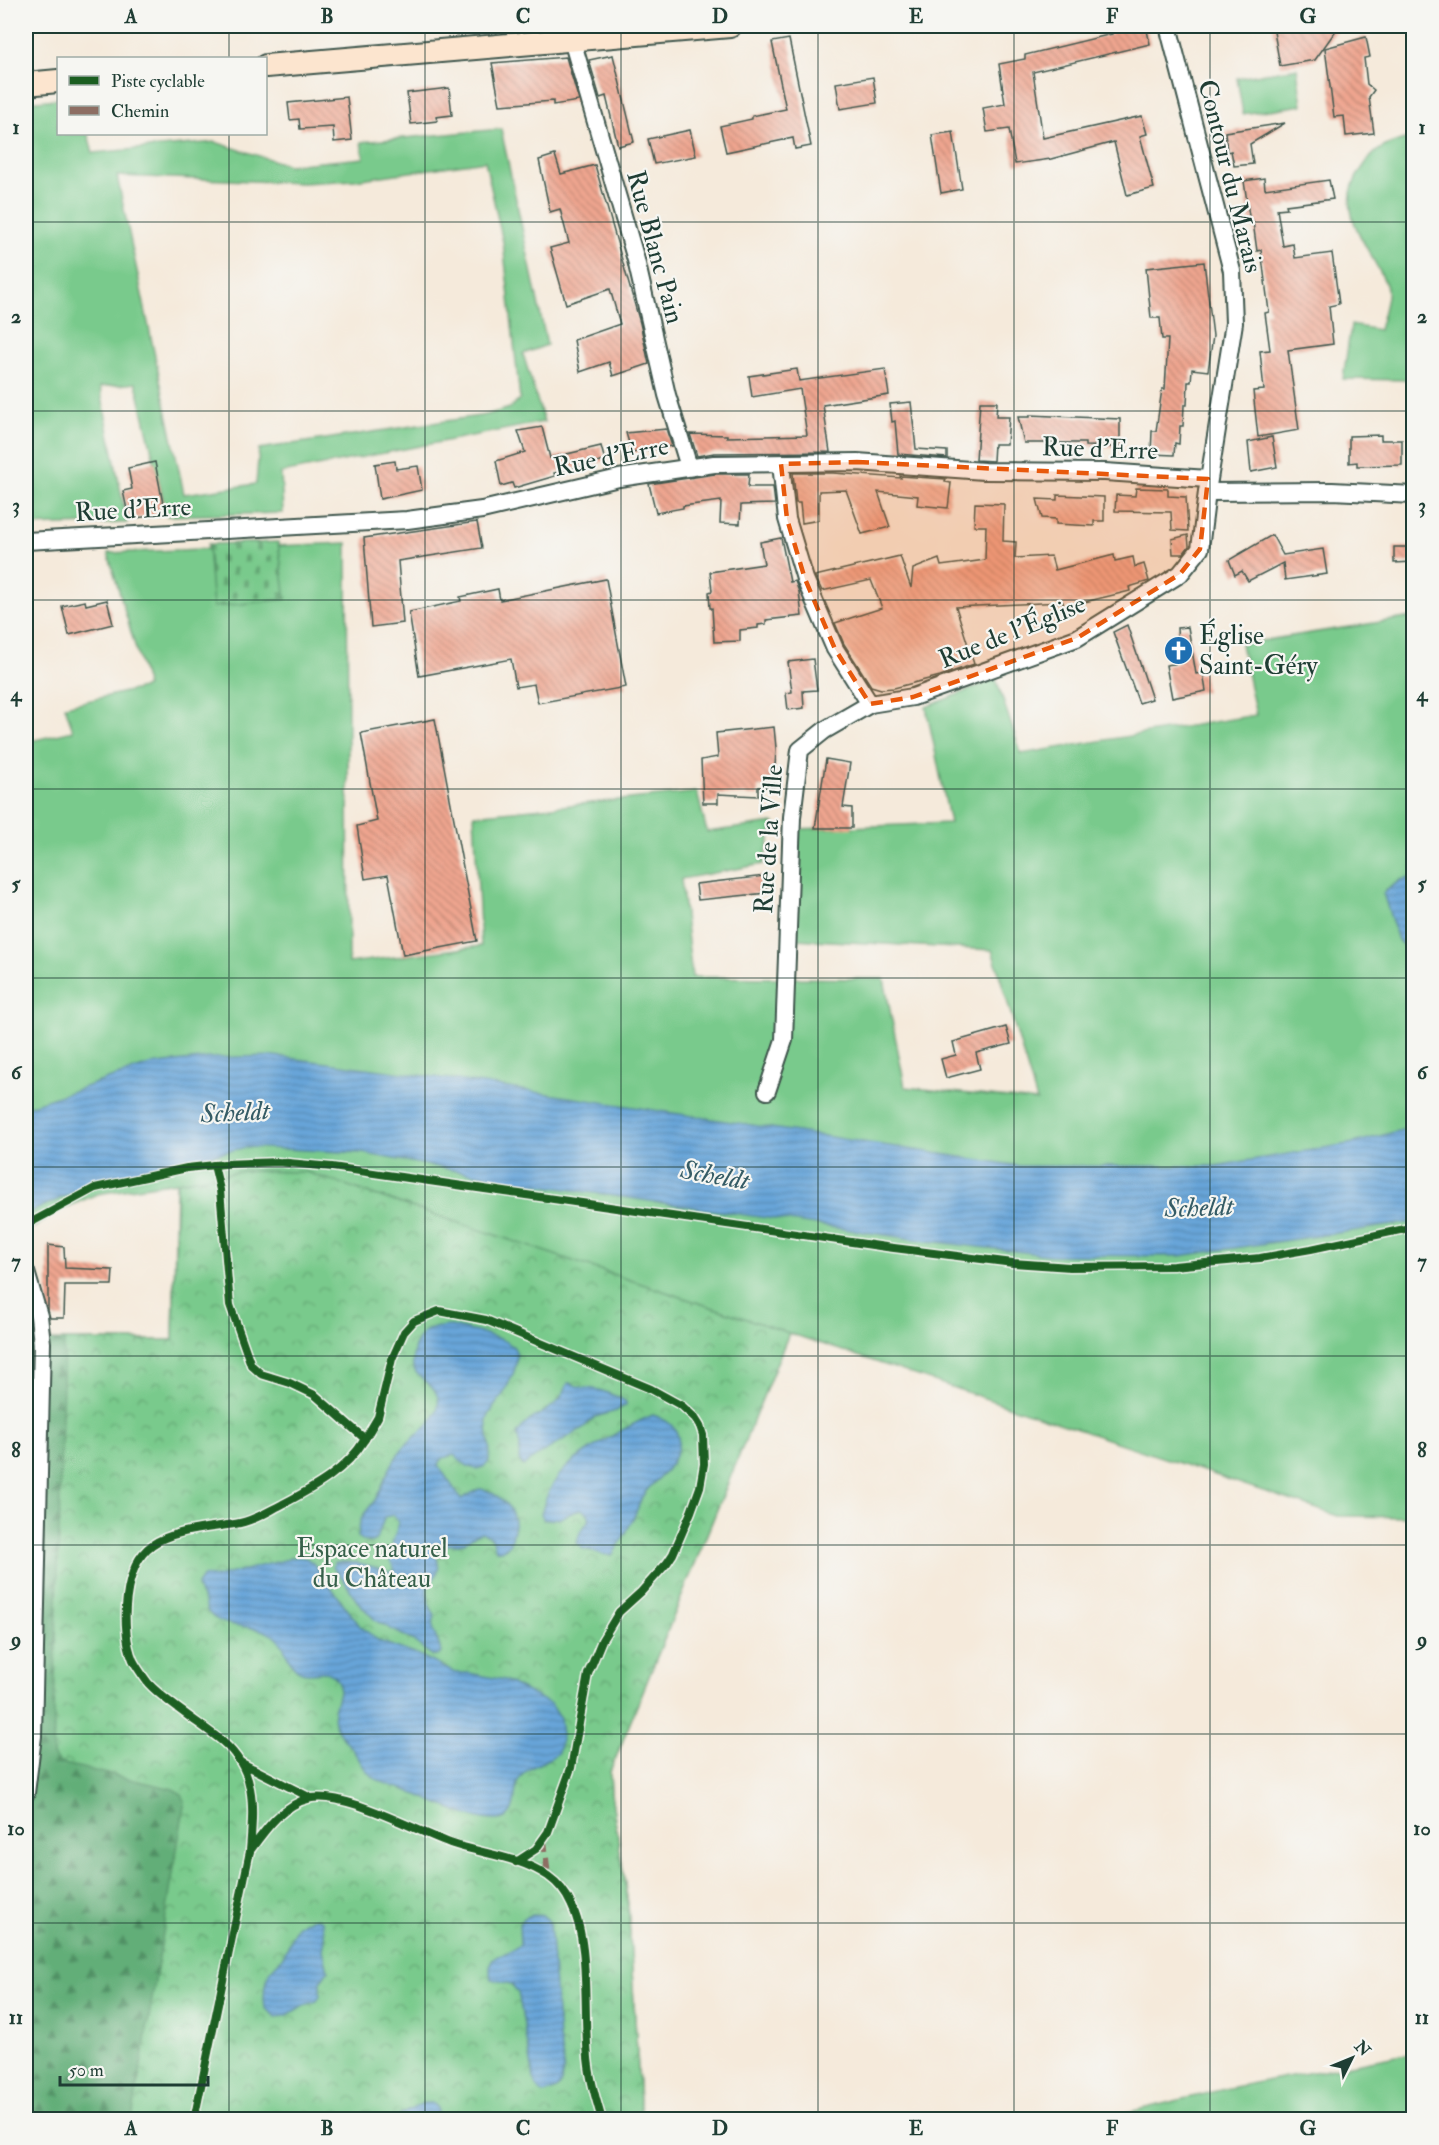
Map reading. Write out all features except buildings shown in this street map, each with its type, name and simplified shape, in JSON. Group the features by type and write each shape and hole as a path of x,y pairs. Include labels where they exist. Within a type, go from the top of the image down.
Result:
{"street":[{"path":"267,66 729,26"},
{"name":"Contour du Marais","path":"1168,26 1232,271 1234,323 1208,485"},
{"name":"Rue Blanc Pain","path":"572,40 636,260 667,395 689,466"},
{"path":"26,84 57,81"},
{"name":"Rue d'Erre","path":"26,541 407,520 482,510 619,478 714,464 870,462 984,471 1105,472 1208,485"},
{"path":"781,464 787,519 805,579 834,649 870,704"},
{"path":"1208,485 1413,495"},
{"name":"Rue de l'Église","path":"870,704 913,697 1077,638 1171,580 1180,574 1200,549 1208,485"},
{"name":"Rue de la Ville","path":"767,1091 784,1040 792,818 800,750 825,730 870,704"},
{"path":"26,1272 39,1316 42,1343 33,1736 26,1793"}],"highlighted area":[{"path":"857,462 1208,479 1200,549 1180,574 1077,638 913,697 870,704 835,649 805,579 787,519 781,464"}],"green space":[{"path":"1297,68 1302,105 1243,114 1237,78"},
{"path":"57,99 57,135 88,135 93,153 215,142 288,165 364,158 361,142 501,129 547,345 523,354 544,422 281,473 283,513 167,516 136,383 100,387 127,523 26,526 26,102","holes":["485,161 503,242 520,399 510,408 486,415 259,449 256,484 184,494 117,176 303,183 355,180"]},
{"path":"1405,139 1414,139 1413,380 1343,379 1351,325 1379,330 1387,293 1383,278 1353,220 1351,195 1354,183 1365,163 1374,153 1385,146"},
{"path":"278,542 286,599 213,607 208,544"},
{"path":"347,543 349,963 481,946 474,815 697,792 707,832 774,823 763,864 681,879 692,977 884,979 905,1087 1037,1101 992,950 795,939 799,829 950,823 926,707 996,679 1021,754 1256,715 1241,644 1413,617 1413,877 1401,880 1385,891 1398,940 1409,947 1414,945 1413,1517 1338,1516 789,1333 610,1772 611,1793 628,1904 641,2119 246,1363 113,1340 173,1340 176,1182 97,1194 49,1215 36,1226 26,1230 26,742 73,731 65,706 147,687 108,553","holes":["244,1171 306,1172 788,1333 227,1174"]},
{"name":"Espace naturel du Château","path":"244,1171 306,1172 789,1333 610,1772 611,1793 628,1904 641,2119 132,2119 185,1801 182,1794 173,1789 60,1763 53,1755 64,1340 173,1340 177,1182"},
{"path":"31,1340 113,1340 208,1776 164,2119 26,2119 26,1342"},
{"path":"1413,2053 1413,2119 1100,2119 1233,2087"}],"water":[{"path":"1413,877 1413,945 1406,946 1398,940 1383,893 1401,880"},
{"name":"Scheldt","path":"274,1056 457,1080 1020,1166 1215,1166 1354,1143 1413,1127 1413,1222 1179,1256 1050,1255 927,1241 518,1182 362,1153 247,1147 103,1179 26,1214 26,1107 149,1065 209,1058"},
{"path":"451,1326 486,1334 504,1341 511,1345 517,1353 515,1369 508,1385 487,1420 489,1462 477,1469 464,1464 454,1455 443,1458 438,1465 461,1499 479,1489 489,1491 498,1497 512,1513 514,1531 510,1543 502,1550 496,1550 492,1538 482,1532 461,1544 445,1545 438,1549 435,1554 438,1569 427,1589 429,1604 435,1616 433,1627 441,1653 433,1656 412,1640 376,1621 357,1601 333,1567 335,1562 350,1562 390,1572 395,1570 389,1558 399,1556 392,1543 397,1528 396,1518 393,1515 385,1517 377,1538 371,1542 358,1537 360,1523 364,1513 375,1500 398,1454 429,1424 438,1406 434,1389 417,1374 413,1367 416,1344 426,1331"},
{"path":"568,1383 609,1394 624,1400 626,1405 616,1411 595,1417 583,1428 524,1466 519,1460 520,1445 517,1434 530,1420 557,1402"},
{"path":"653,1415 663,1419 675,1430 678,1437 677,1452 667,1469 647,1489 629,1528 612,1555 583,1549 577,1543 580,1532 590,1519 588,1513 581,1509 560,1518 544,1520 541,1514 547,1496 557,1479 572,1462 607,1439"},
{"path":"297,1557 306,1558 313,1563 360,1626 379,1641 423,1657 455,1673 469,1673 504,1680 551,1704 560,1718 562,1735 558,1753 521,1776 516,1786 513,1807 509,1815 496,1820 472,1816 377,1780 367,1771 334,1722 334,1709 339,1689 336,1677 326,1672 305,1673 297,1669 293,1666 280,1641 268,1632 215,1619 208,1612 198,1591 197,1585 203,1576 216,1577"},
{"path":"531,1915 542,1916 550,1923 559,2038 564,2066 561,2083 556,2089 545,2094 539,2091 535,2084 518,1992 511,1984 491,1979 490,1969 494,1959 520,1944 519,1924"},
{"path":"316,1918 322,1921 325,1938 323,1950 328,1970 320,1982 320,1995 317,2001 302,2006 286,2016 276,2017 265,2008 266,1980 282,1958 297,1927 301,1923"},
{"path":"423,2103 432,2103 437,2108 437,2119 393,2119"}],"marked path":[{"path":"544,1840 548,1876"}],"cycle path":[{"path":"26,1225 95,1188 187,1168 278,1162 332,1167 886,1247 1013,1263 1070,1267 1173,1266 1260,1258 1414,1227"},
{"path":"214,1165 220,1190 230,1305 251,1365 261,1374 290,1383 315,1395 365,1439 348,1460 328,1478 261,1516 240,1523 182,1532 152,1545 142,1555 130,1582 126,1632 133,1660 152,1687 223,1742 242,1766 251,1792 250,1851"},
{"path":"365,1439 378,1417 392,1359 404,1332 414,1321 439,1311 486,1320 651,1389 682,1406 700,1426 703,1435 704,1464 700,1487 691,1512 667,1563 619,1612 602,1640 588,1674 571,1768 548,1832 536,1849 516,1862"},
{"path":"242,1763 311,1798"},
{"path":"194,2120 250,1851 283,1812 311,1798 344,1801 363,1807 453,1844 526,1864 555,1882 571,1904 582,1940 587,2048 593,2086 602,2120"}],"place":[{"name":"Église Saint-Géry","path":"1178,650"}]}
